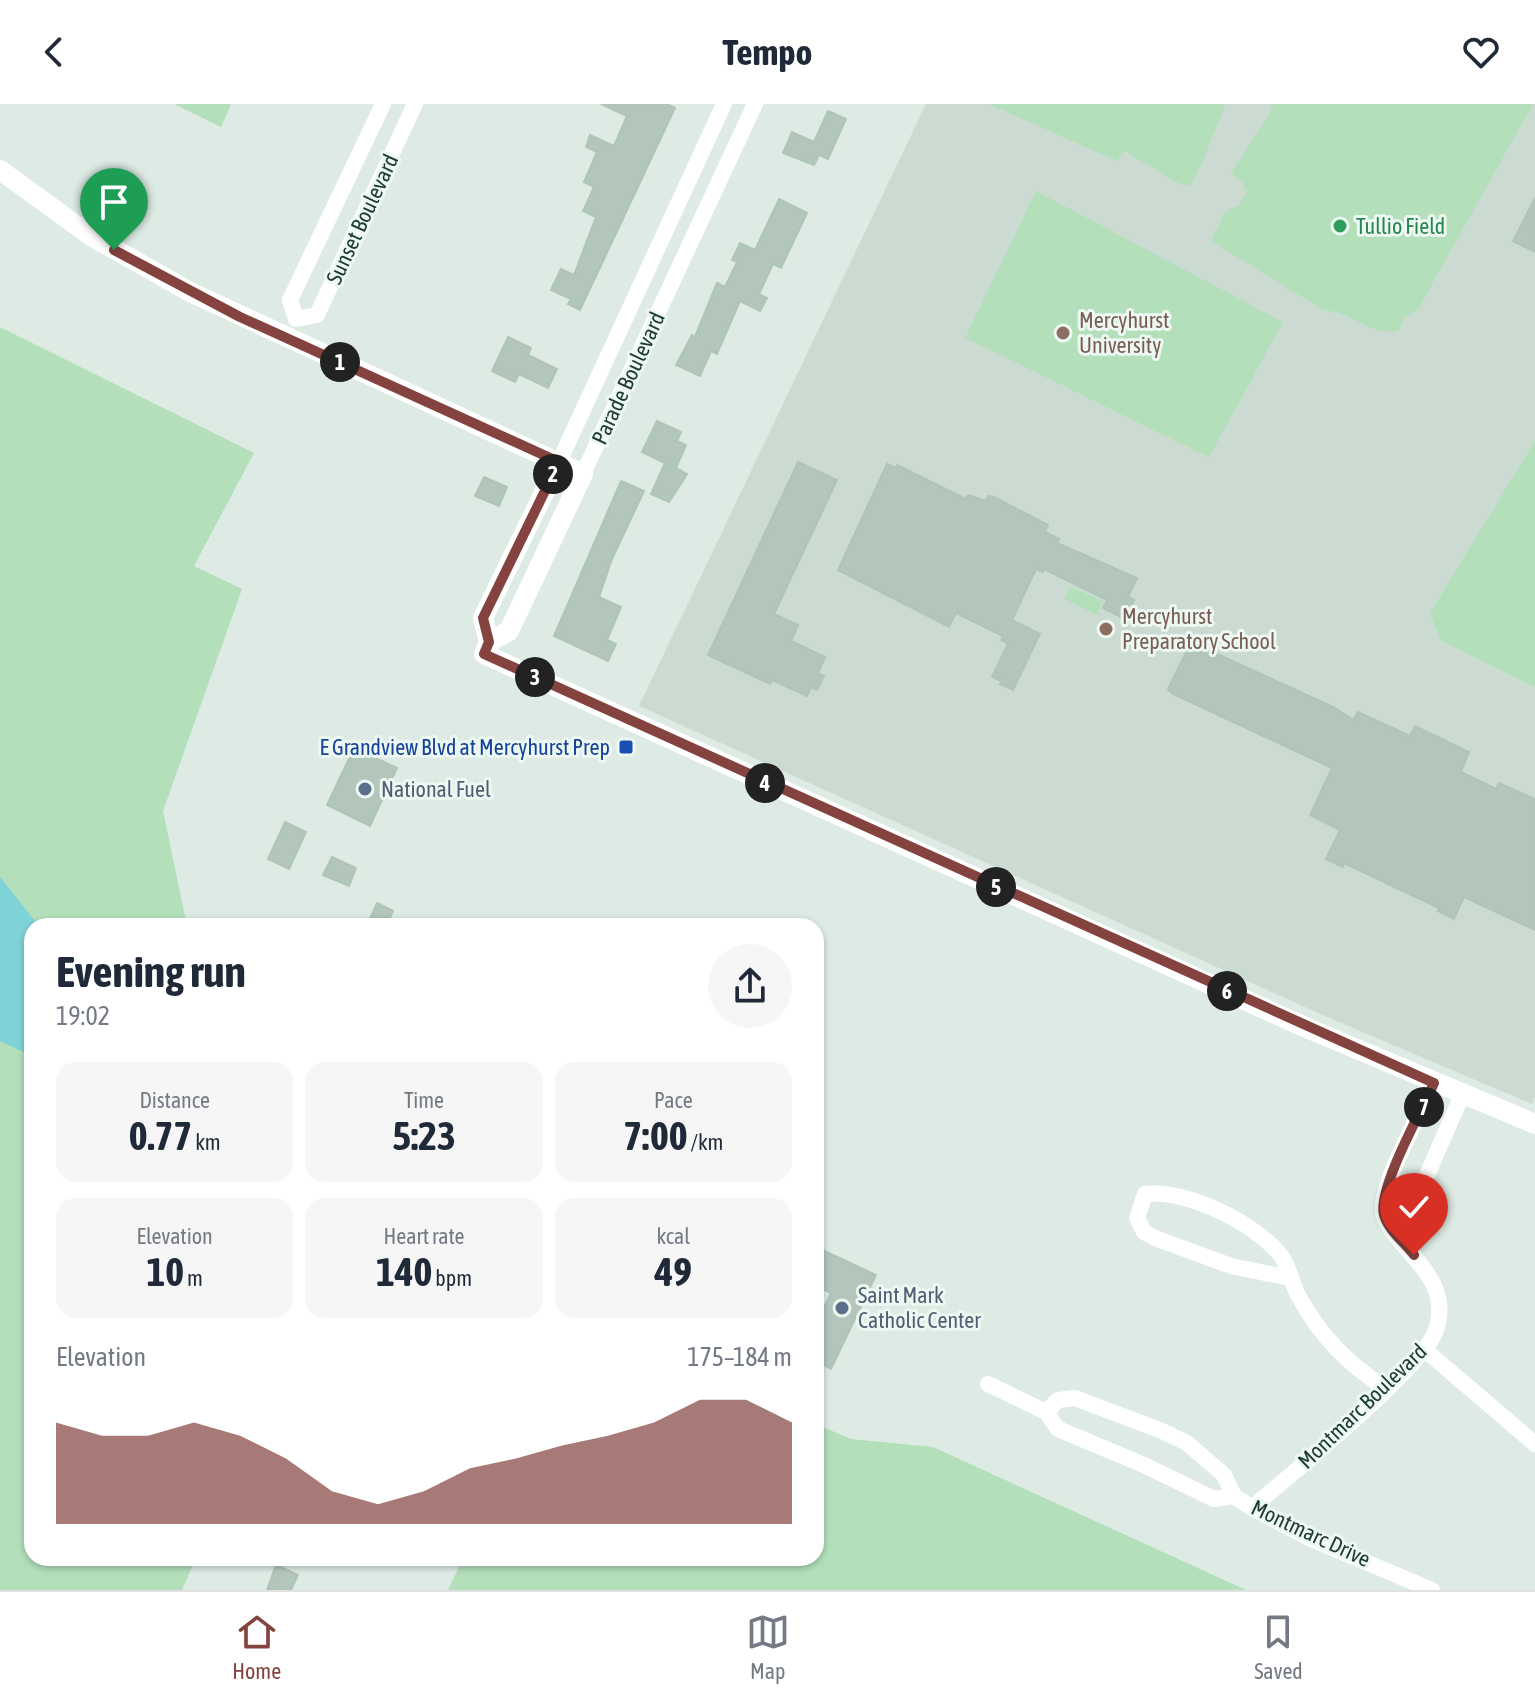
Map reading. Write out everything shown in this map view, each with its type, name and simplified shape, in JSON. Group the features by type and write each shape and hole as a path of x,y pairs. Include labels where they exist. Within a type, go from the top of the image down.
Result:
{"street":[{"name":"Sunset Boulevard","path":"285,338 296,319 290,300 383,104"},
{"name":"Sunset Boulevard","path":"296,319 317,315 415,104"},
{"name":"Parade Boulevard","path":"487,648 483,618 559,462 724,104"},
{"name":"Parade Boulevard","path":"487,648 509,631 755,104"},
{"path":"0,170 102,243 190,292 583,474"},
{"path":"487,648 1434,1083 1535,1124"},
{"name":"Montmarc Boulevard","path":"1252,1508 1425,1350 1436,1330 1439,1301 1425,1270 1385,1219 1385,1197 1434,1083"},
{"path":"1408,1247 1406,1223 1462,1095"},
{"path":"1290,1278 1231,1266 1155,1238 1144,1232 1137,1218 1140,1203 1145,1194 1160,1192 1181,1196 1246,1224 1283,1258 1290,1278 1321,1334 1338,1354 1385,1388"},
{"path":"1425,1350 1535,1444"},
{"name":"Montmarc Drive","path":"988,1384 1046,1412 1058,1429 1214,1499 1234,1496"},
{"name":"Montmarc Drive","path":"1046,1412 1058,1400 1075,1398 1162,1431 1187,1443 1224,1475 1234,1496 1252,1508 1311,1539 1432,1590"}],"shaded area":[{"name":"Mercyhurst Preparatory School","path":"926,104 1535,104 1535,1097 1532,1104 1325,1016 639,706"}],"green space":[{"path":"174,104 231,104 221,127"},
{"path":"989,104 1226,104 1203,161 1189,186 1173,181 1124,150 1117,161"},
{"name":"Tullio Field","path":"1270,104 1533,104 1418,309 1404,318 1398,331 1387,331 1323,310 1211,241 1226,211 1239,205 1248,191 1243,187 1245,184 1231,174 1271,111"},
{"path":"1036,191 1283,322 1209,457 965,338"},
{"path":"0,327 254,453 194,566 242,589 163,811 185,918 24,918 24,1566 192,1566 182,1590 0,1590"},
{"path":"1535,441 1535,687 1440,640 1430,613"},
{"path":"1070,587 1103,601 1097,615 1064,599"},
{"path":"824,1427 851,1439 933,1447 1246,1590 448,1590 459,1566 824,1566"}],"water":[{"path":"0,877 33,918 24,918 24,1052 0,1041"}],"building":[{"path":"601,104 667,104 675,108 580,310 568,304 571,299 551,290 561,269 574,275 596,217 583,211 594,187 584,182 597,152 586,147 590,135 614,146 627,116"},
{"path":"828,111 846,119 828,159 819,155 814,165 783,153 792,132 814,142"},
{"path":"1535,198 1535,252 1513,241"},
{"path":"779,199 807,213 781,268 773,264 759,294 767,298 760,311 740,301 717,354 711,351 700,376 676,365 692,335 695,337 717,283 725,287 737,262 732,260 740,243 755,250"},
{"path":"508,337 531,348 528,355 557,369 548,388 519,374 515,382 492,371"},
{"path":"657,421 681,432 677,441 686,445 676,468 687,474 669,502 651,494 665,463 642,452"},
{"path":"798,462 837,480 774,614 798,625 791,641 825,657 818,673 824,676 817,690 811,687 807,696 772,680 770,684 708,655"},
{"path":"887,464 896,468 897,465 966,499 968,495 986,501 988,496 994,497 1048,525 1045,532 1059,539 1057,543 1137,578 1128,597 1134,600 1125,619 1103,608 1107,600 1044,569 1043,572 1036,569 1012,620 1040,634 1013,690 1000,684 1002,681 992,677 1008,644 1001,640 1003,636 956,613 949,627 838,570"},
{"path":"484,477 507,487 499,506 475,496"},
{"path":"621,481 644,491 612,559 599,597 621,607 607,640 616,644 608,661 554,636"},
{"path":"1191,642 1335,708 1353,720 1358,712 1410,736 1415,726 1469,752 1461,772 1496,789 1499,783 1535,799 1535,930 1464,897 1454,919 1438,911 1439,908 1344,863 1343,867 1326,859 1340,830 1310,815 1332,768 1173,694 1168,689"},
{"name":"National Fuel","path":"354,748 397,768 370,826 327,805"},
{"path":"285,822 306,832 289,869 268,859"},
{"path":"332,857 356,868 349,886 323,875"},
{"path":"377,903 393,911 390,918 370,918"},
{"name":"Saint Mark Catholic Center","path":"824,1251 876,1275 831,1369 824,1365 824,1308 831,1293 824,1290"},
{"path":"276,1566 298,1575 291,1590 267,1590"}],"place":[{"name":"Tullio Field","path":"1340,226"},
{"name":"Mercyhurst University","path":"1063,333"},
{"name":"Mercyhurst Preparatory School","path":"1106,629"},
{"name":"E Grandview Blvd at Mercyhurst Prep","path":"626,747"},
{"name":"National Fuel","path":"365,789"},
{"name":"Saint Mark Catholic Center","path":"842,1308"}],"route":[{"path":"114,250 240,317 559,462 483,618 489,642 484,654 1295,1023 1434,1083 1389,1183 1383,1210 1390,1227 1414,1255"}]}
